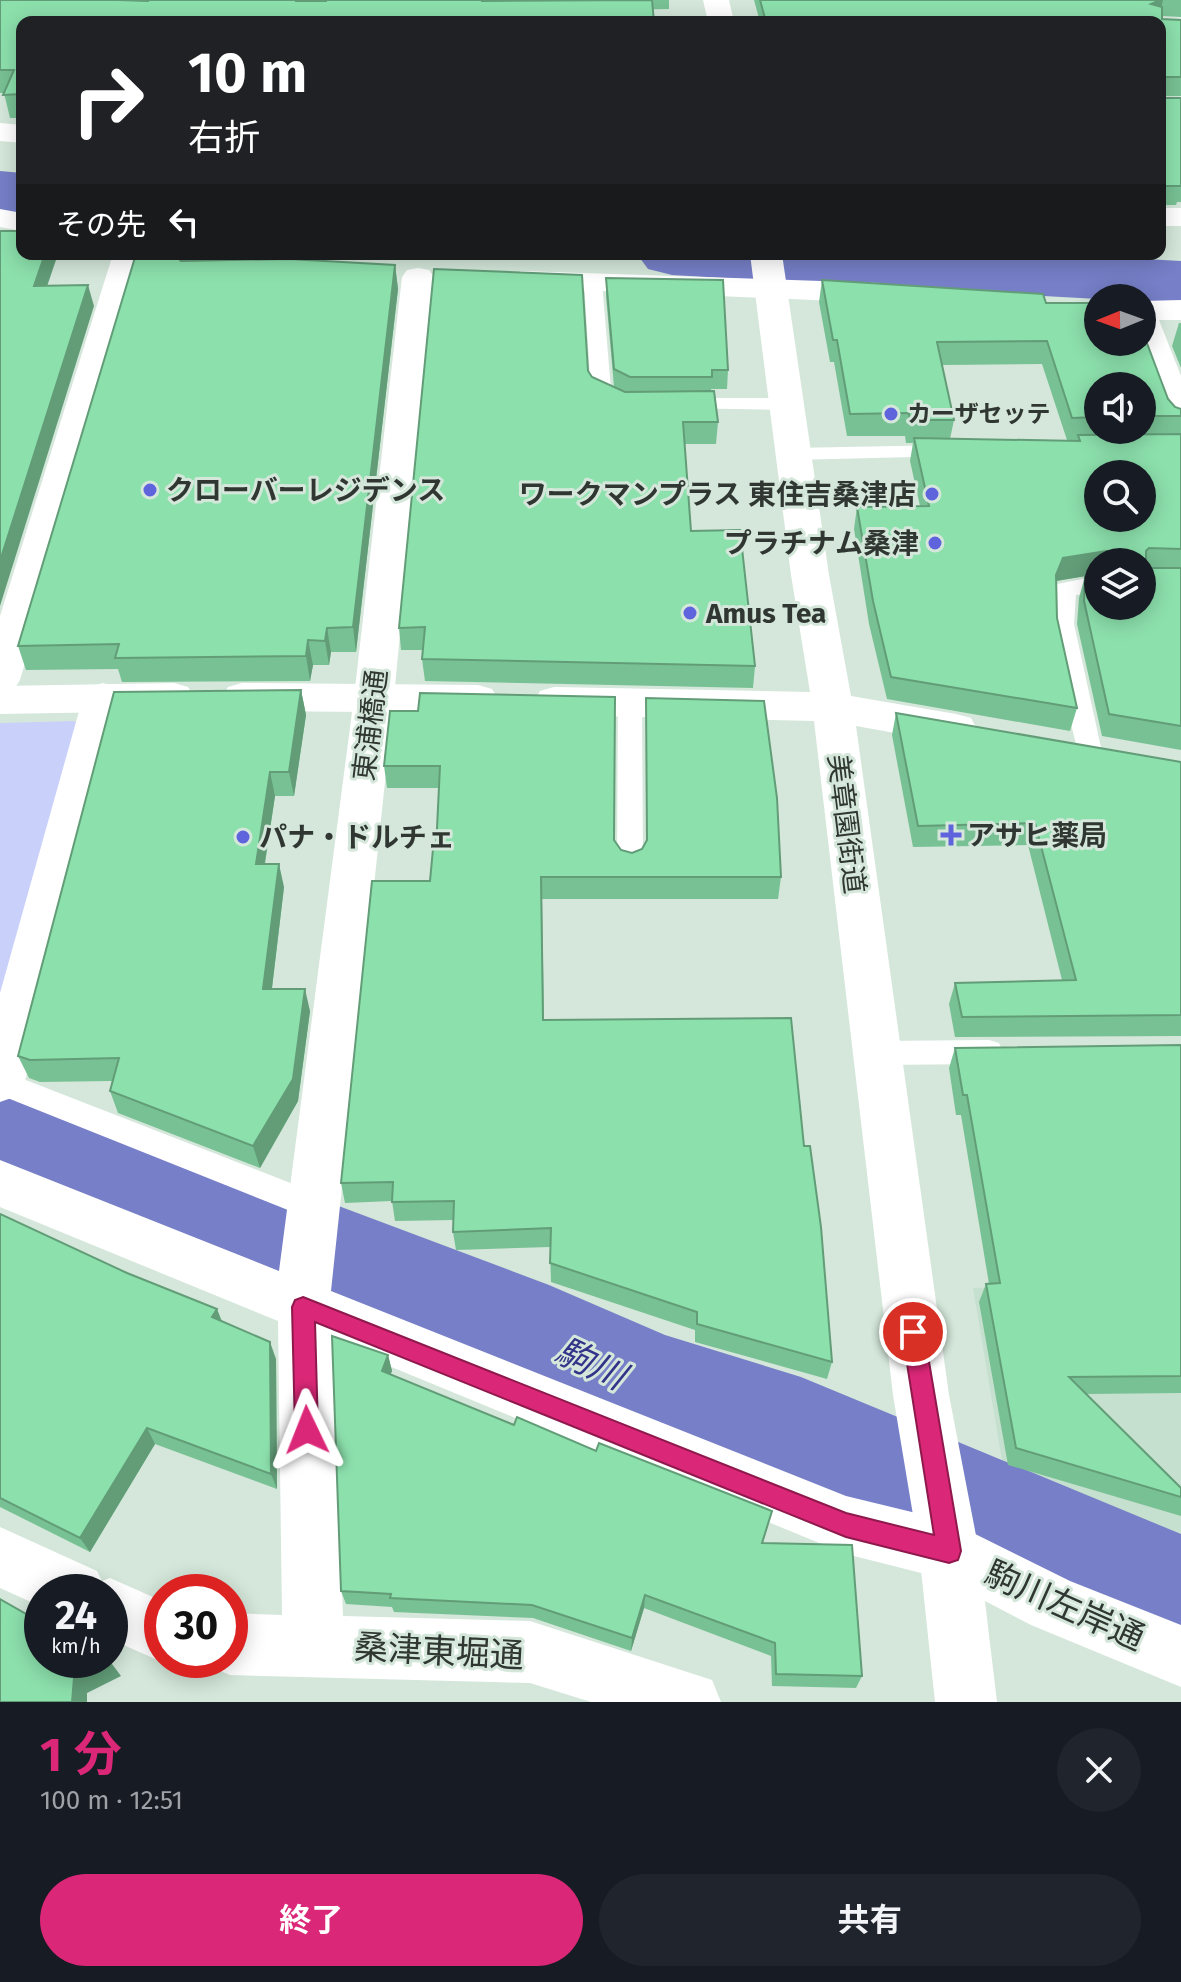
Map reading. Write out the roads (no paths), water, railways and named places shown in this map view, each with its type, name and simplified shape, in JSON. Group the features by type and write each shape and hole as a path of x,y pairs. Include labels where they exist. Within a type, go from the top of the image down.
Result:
{"street":[{"path":"0,680 127,260"},
{"path":"202,260 226,265 299,270"},
{"path":"499,280 593,282 768,272 910,294"},
{"name":"美章園街道","path":"768,272 833,707 921,1395 945,1534"},
{"name":"東浦橋通","path":"304,1296 426,273"},
{"path":"1156,311 1181,310"},
{"path":"1156,354 1181,420"},
{"path":"0,1081 103,697"},
{"path":"0,700 374,697 833,707 999,736"},
{"path":"1044,744 1105,755"},
{"name":"駒川左岸通","path":"0,1183 304,1296 846,1525 945,1534 1052,1604 1181,1656"},
{"path":"304,1296 313,1645"},
{"path":"945,1534 966,1702"},
{"path":"0,1557 37,1574"},
{"name":"桑津東堀通","path":"248,1644 530,1652 690,1702"}],"lane":[{"path":"593,282 601,393 625,405 786,404"},
{"path":"793,454 965,451"},
{"path":"1084,586 1065,589 1062,624 1105,755"},
{"path":"630,702 630,862"},
{"path":"877,1053 1021,1052"},
{"path":"0,1081 312,1214"}],"waterway":[{"path":"0,191 16,192"},
{"path":"781,260 1181,282"},
{"name":"駒川","path":"0,1128 549,1343 650,1390 801,1440 1181,1601"}],"place":[{"name":"カーザセッテ","path":"891,414"},
{"name":"クローバーレジデンス","path":"150,490"},
{"name":"ワークマンプラス 東住吉桑津店","path":"932,494"},
{"name":"プラチナム桑津","path":"935,543"},
{"name":"Amus Tea","path":"690,613"},
{"name":"アサヒ薬局","path":"951,835"},
{"name":"パナ・ドルチェ","path":"243,837"}]}
